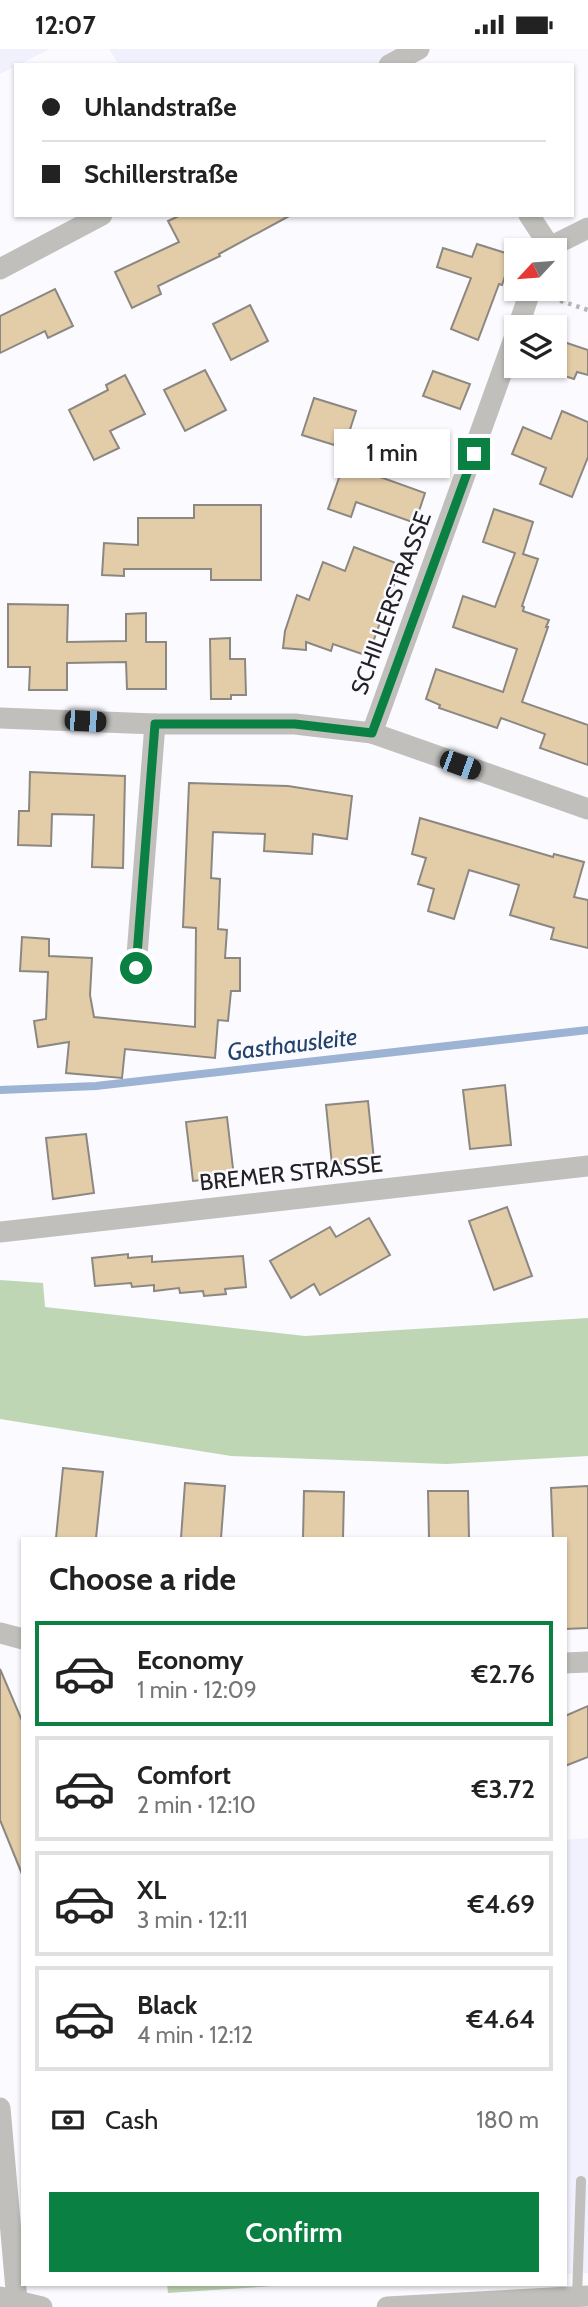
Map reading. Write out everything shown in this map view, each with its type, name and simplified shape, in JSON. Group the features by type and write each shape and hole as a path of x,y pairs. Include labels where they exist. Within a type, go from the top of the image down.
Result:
{"street":[{"path":"393,63 419,49"},
{"path":"0,269 98,217"},
{"path":"530,217 543,238"},
{"path":"567,239 588,228"},
{"name":"SCHILLERSTRASSE","path":"372,733 504,366"},
{"path":"0,718 155,724 295,724 372,733 588,809"},
{"path":"136,968 155,724"},
{"name":"BREMER STRASSE","path":"0,1233 588,1166"},
{"path":"0,1633 21,1638"},
{"path":"567,1663 588,1662"},
{"path":"0,2108 8,2299 42,2307"},
{"path":"387,2307 583,2297"}],"lane":[{"path":"581,2181 583,2297"}],"path":[{"path":"562,301 588,310"}],"shaded area":[{"path":"0,49 50,49 22,63 14,63 14,67 0,74"},
{"path":"109,49 402,49 382,63 118,63"},
{"path":"588,1838 588,2273 567,2274 567,1840"}],"green space":[{"path":"0,1280 43,1283 45,1307 305,1336 588,1318 588,1456 446,1464 231,1456 0,1419"},
{"path":"167,2286 275,2286 168,2293"}],"building":[{"path":"177,217 287,217 219,254 220,256 158,286 161,294 132,308 115,272 179,242 168,221"},
{"path":"477,244 504,252 504,279 502,285 499,284 478,340 451,329 471,278 437,267 443,248 472,257"},
{"path":"55,289 73,326 48,338 45,331 0,353 0,316"},
{"path":"250,305 268,341 231,360 213,324"},
{"path":"567,343 588,350 588,375 577,372 574,379 567,377"},
{"path":"205,370 226,410 185,431 164,390"},
{"path":"433,371 470,384 460,409 423,396"},
{"path":"125,375 145,414 110,431 119,448 94,460 69,410 108,390 106,385"},
{"path":"314,398 356,411 344,448 302,435"},
{"path":"562,411 588,422 588,457 572,497 540,484 546,468 512,454 523,427 551,439"},
{"path":"344,464 425,493 415,523 356,502 351,517 328,509"},
{"path":"194,505 261,505 261,580 211,580 211,569 124,569 124,576 102,575 104,543 138,545 138,518 194,518"},
{"path":"494,509 533,522 523,554 538,559 522,606 523,611 549,620 522,702 588,725 588,765 540,748 545,734 501,718 497,728 439,708 440,705 426,699 436,669 503,692 517,649 453,627 463,596 495,607 515,553 483,542"},
{"path":"354,547 401,565 368,656 333,644 331,651 306,642 306,650 283,648 285,631 297,595 309,600 323,562 345,571"},
{"path":"8,604 68,605 67,642 126,641 126,614 146,613 146,642 166,642 166,689 127,689 126,662 67,663 67,690 29,690 30,667 8,667"},
{"path":"230,638 230,659 245,659 246,695 231,695 231,699 211,699 210,639"},
{"path":"30,772 125,776 123,868 92,867 94,815 52,814 51,846 18,845 19,811 29,811"},
{"path":"189,783 288,786 352,796 347,839 313,834 312,854 264,851 265,834 213,832 211,878 220,879 218,929 227,930 225,958 240,958 240,991 231,991 228,1021 218,1020 215,1058 125,1049 122,1078 66,1073 69,1042 38,1047 34,1021 46,1019 48,972 20,971 22,937 49,939 49,956 92,958 90,995 94,1017 195,1027 196,928 183,927"},
{"path":"420,818 553,857 554,854 584,862 574,897 588,900 588,948 551,939 554,928 510,915 519,885 469,870 454,919 428,911 434,889 418,884 426,858 412,854"},
{"path":"505,1085 511,1145 470,1149 463,1090"},
{"path":"368,1101 374,1160 332,1165 326,1105"},
{"path":"227,1117 234,1177 193,1181 186,1122"},
{"path":"86,1134 94,1193 53,1199 46,1138"},
{"path":"507,1207 532,1276 494,1290 469,1221"},
{"path":"369,1218 390,1255 320,1295 314,1284 291,1298 270,1261 330,1227 336,1237"},
{"path":"128,1254 128,1258 152,1256 152,1262 243,1256 246,1287 225,1289 226,1294 204,1296 203,1291 180,1293 179,1288 154,1291 154,1285 132,1287 131,1283 95,1286 92,1258"},
{"path":"63,1468 103,1472 96,1537 56,1537"},
{"path":"185,1483 225,1486 221,1537 181,1537"},
{"path":"588,1486 588,1628 567,1629 567,1537 553,1537 551,1488"},
{"path":"304,1491 344,1492 343,1537 303,1537"},
{"path":"428,1491 468,1491 469,1537 429,1537"},
{"path":"0,1669 21,1718 21,1872 0,1820"},
{"path":"588,1706 588,1757 567,1765 567,1715"}],"waterway":[{"name":"Gasthausleite","path":"0,1090 96,1086 588,1030"}],"route":[{"path":"136,968 155,724 295,724 372,733 474,454"}]}
